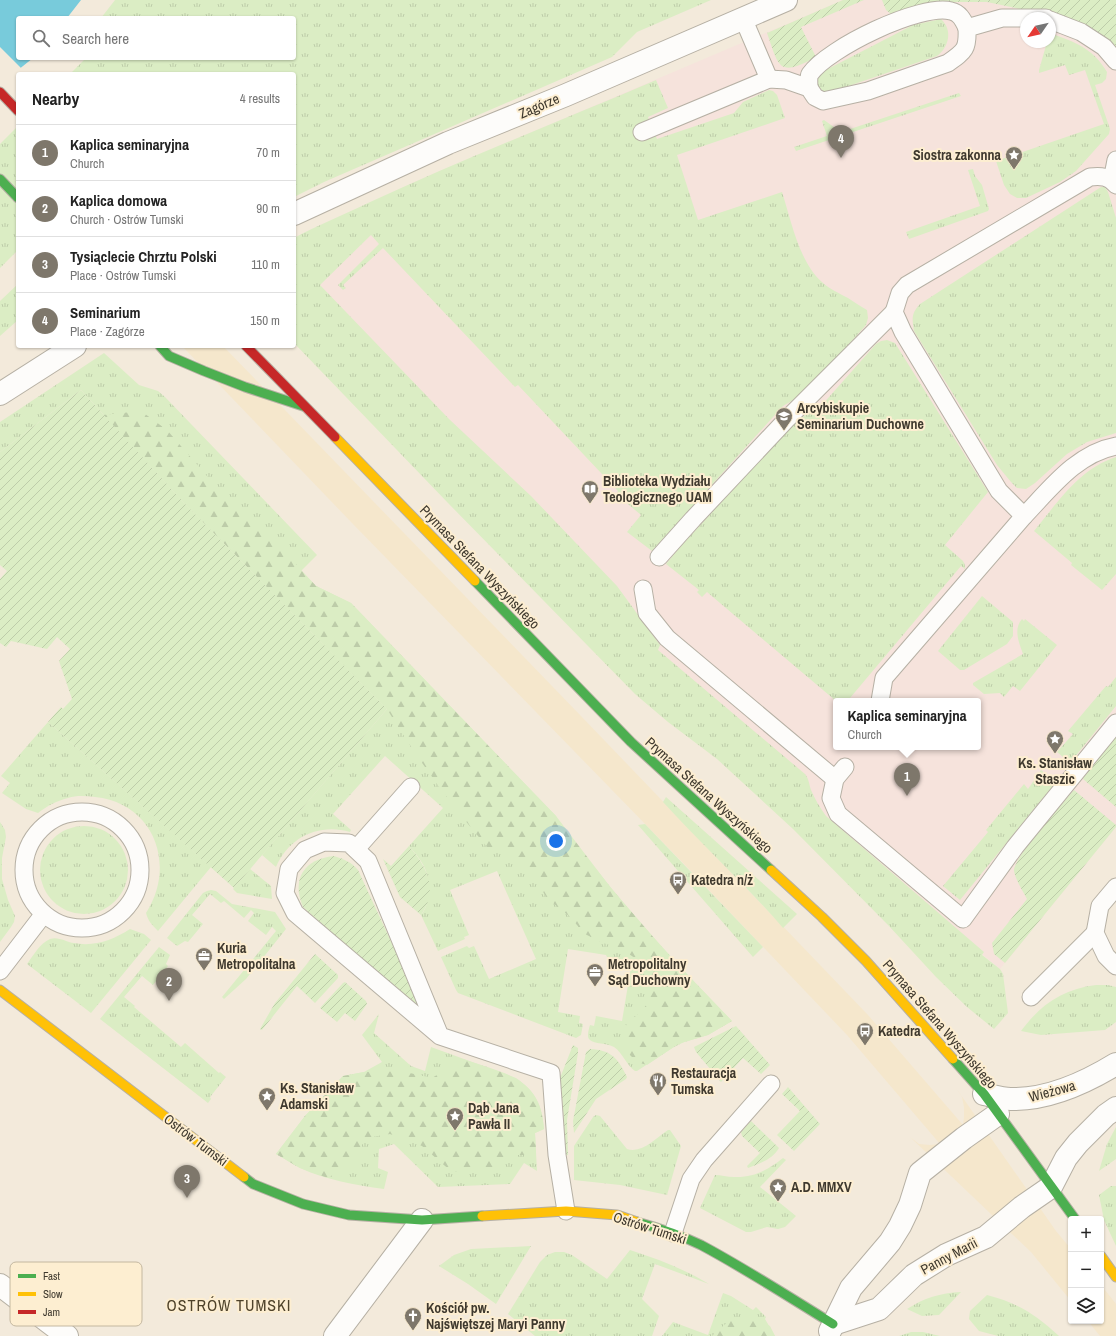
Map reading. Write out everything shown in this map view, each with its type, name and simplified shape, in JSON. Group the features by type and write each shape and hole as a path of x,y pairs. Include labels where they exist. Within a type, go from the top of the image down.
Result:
{"street":[{"name":"Zagórze","path":"296,213 448,143 551,101 786,0"},
{"path":"0,92 16,109"},
{"path":"0,179 16,196"},
{"path":"0,394 72,348"},
{"name":"Prymasa Stefana Wyszyńskiego","path":"162,348 169,356 204,371 245,387 306,407"},
{"name":"Prymasa Stefana Wyszyńskiego","path":"248,348 631,742 822,917 861,955 984,1094 1073,1216"},
{"name":"Ostrów Tumski","path":"0,990 253,1184 303,1204 349,1215 422,1220 566,1211 617,1214 673,1233 731,1262 830,1330"},
{"name":"Wieżowa","path":"984,1094 1010,1099 1029,1098 1061,1091 1097,1076 1116,1064"},
{"path":"1051,1187 1066,1158 1078,1143 1116,1108"},
{"path":"830,1330 851,1288 890,1242 900,1226 910,1205 920,1173 964,1138 998,1114"},
{"name":"Panny Marii","path":"830,1330 879,1308 914,1275 946,1255 986,1237 1016,1211 1051,1187"},
{"path":"335,1336 422,1220"},
{"path":"1104,1260 1116,1277"},
{"path":"0,1285 10,1293"},
{"path":"54,1326 67,1336"}],"lane":[{"path":"940,10 952,11 961,17 968,28 968,43 959,55 948,63 868,90 823,101 815,97 809,88 809,75 816,66 836,50 868,33 908,16 940,10"},
{"path":"743,18 770,79"},
{"path":"968,28 1002,18 1020,18"},
{"path":"1056,22 1081,32 1104,47 1116,61"},
{"path":"642,132 770,79 786,80 809,88"},
{"path":"1114,183 1116,160"},
{"path":"659,557 787,419 894,312 900,293 907,284 1090,177 1104,176 1114,183"},
{"path":"894,312 902,332 999,491 1024,516"},
{"path":"881,698 884,678 1024,516 1064,475 1088,456 1108,447 1116,446"},
{"path":"643,589 646,613 667,638 840,773 831,798 838,814 963,919 1015,847 1116,723"},
{"path":"356,849 411,787"},
{"path":"70,812 92,812 112,819 129,834 138,853 141,875 136,896 123,913 105,925 83,929 62,925 43,915 30,897 24,876 25,855 34,836 50,820 70,812"},
{"path":"440,1036 368,861 349,843 324,842 305,850 289,869 285,893 295,913 440,1036 551,1074 557,1155 566,1211"},
{"path":"1031,997 1095,933 1100,906 1116,887"},
{"path":"0,971 43,915"},
{"path":"1095,933 1106,956 1116,966"},
{"path":"673,1233 691,1179 704,1160 771,1084"}],"shaded area":[{"name":"Arcybiskupie Seminarium Duchowne","path":"843,0 1116,0 1116,827 1000,969 763,770 296,262 296,259 412,183"},
{"path":"184,348 225,348 868,1015 963,1125 964,1107 962,1097 956,1088 1056,1231 1068,1245 1068,1297 1031,1252 910,1137 919,1144 940,1144 847,1035 685,865"},
{"path":"1104,1289 1116,1304 1116,1336 1100,1336 1090,1324 1104,1324"}],"green space":[{"path":"115,0 711,0 637,32 612,57 324,182 296,196 296,72 72,72 84,60 296,60 296,16 103,16"},
{"path":"843,0 864,0 801,27 816,57 794,67 787,68 782,66 774,54 767,33"},
{"path":"882,0 1116,0 1116,55 1056,20 1056,12 1034,12 987,2 931,4 898,14 891,14 886,10"},
{"path":"941,19 947,28 948,38 944,48 937,56 828,93 820,90 816,85 815,83 820,73 913,25"},
{"path":"1056,35 1085,48 1097,58 1107,72 1106,79 1102,83 1095,85 1110,129 1109,134 1076,171 1060,182 1026,198 1017,198 1010,194 1004,185 996,161 1104,124 1085,70 1069,75 1065,65 1039,73 1045,48 1056,48"},
{"path":"656,80 668,108 648,117 657,139 734,113 743,102 769,90 773,91 777,95 785,118 677,155 698,220 782,192 797,240 807,263 814,274 828,287 867,310 868,318 866,325 807,392 783,406 652,551 627,532 641,515 616,494 618,491 518,385 515,387 383,248 343,285 346,288 343,290 338,285 379,244 371,235 320,285 449,419 531,496 617,586 660,645 658,650 805,774 814,797 826,816 984,952 982,955 1000,969 1003,974 1008,1013 994,1029 967,1007 936,977 889,926 793,829 717,759 668,722 635,694 296,345 296,237 321,224 440,171"},
{"path":"959,93 961,96 796,151 794,147 827,136 822,121 824,120 841,132"},
{"path":"16,128 16,252 0,268 0,144"},
{"path":"973,169 975,176 982,185 989,209 988,211 909,239 906,232 980,206 968,170"},
{"path":"1101,187 1105,187 1108,192 1116,218 1116,433 1087,442 1067,454 1035,483 1026,489 1017,488 997,465 914,331 914,314 920,304"},
{"path":"16,286 16,322 0,336 0,301"},
{"path":"887,340 895,343 988,492 945,545 963,561 965,569 961,566 850,698 833,698 707,592 702,597 697,592 699,590 666,564 797,420 821,406 876,344"},
{"path":"104,353 139,385 158,391 165,397 317,555 301,571 316,586 351,603 556,816 583,871 596,869 679,966 732,1021 708,1035 684,1042 674,1047 635,1071 629,1066 620,1052 614,1047 592,1041 589,1039 588,1035 590,1025 594,1026 596,1016 622,1021 632,961 568,949 558,1012 580,1016 579,1023 583,1024 581,1035 576,1038 458,993 441,957 467,946 469,948 474,946 489,979 536,959 497,871 450,890 469,935 464,937 465,939 438,951 421,915 426,908 429,887 427,874 422,863 409,846 443,808 385,756 333,814 351,830 350,832 327,829 306,835 297,840 289,848 276,867 262,855 387,709 186,505 81,390 0,452 0,422"},
{"path":"81,390 186,505 387,709 234,888 48,722 61,707 63,709 72,699 59,661 70,649 57,637 47,649 11,641 6,647 0,643 0,579 7,571 0,565 0,452"},
{"path":"141,411 167,430 233,506 280,547 316,586 351,603 556,816 611,888 673,960 732,1021 708,1035 678,1044 647,1065 637,1062 627,1052 622,1035 628,1021 641,1012 650,1000 646,977 635,958 618,947 603,943 585,934 569,916 548,899 536,882 527,864 511,850 488,848 434,780 387,709 186,505 103,415"},
{"path":"1116,457 1116,574 1102,590 1071,565 1072,563 1034,531 1061,498 1080,478 1103,462"},
{"path":"982,596 1013,622 1013,636 1007,644 964,670 960,670 938,651"},
{"path":"1022,619 1024,621 1025,619 1057,645 1020,691 1013,686 1004,697 1000,693 984,694 973,685 973,683 1023,654 1017,632 1019,623"},
{"path":"1116,677 1116,706 1070,763 1057,752 1073,734 1068,731 1106,686 1108,687"},
{"path":"48,722 211,867 158,931 150,923 146,913 155,894 159,875 159,857 154,839 145,824 132,811 115,802 95,797 82,796 71,797 60,801 48,806 38,813 26,809 2,793 10,783 1,776"},
{"path":"1116,736 1116,807 1083,779 1085,774"},
{"path":"1041,770 1056,782 960,900 943,886 988,832 986,830 1024,784 1028,789"},
{"path":"1074,790 1116,825 1116,827 1005,963 994,954 992,943 1027,899 1015,875 1014,871 1016,865 1029,843"},
{"path":"666,797 797,914 783,928 663,802"},
{"path":"0,822 5,830 6,837 2,858 2,879 8,900 15,916 14,922 0,942"},
{"path":"645,824 763,947 753,957 638,825"},
{"path":"84,826 101,830 115,839 124,853 128,870 124,887 115,901 101,910 84,914 67,910 53,901 44,887 40,870 44,853 53,839 67,830"},
{"path":"409,846 425,870 430,888 426,906 421,915 400,897 383,859 391,866"},
{"path":"334,856 347,861 358,870 419,1002 419,1005 416,1007 413,1006 303,907 299,888 300,879 303,872 315,861"},
{"path":"250,869 271,886 272,899 237,893 233,889"},
{"path":"211,890 216,891 232,904 275,912 286,929 246,979 224,999 222,997 276,931 272,927 266,935 248,921 254,913 251,910 244,918 224,901 221,903 210,894 192,915 203,924 188,942 185,941 177,946 167,938 203,893"},
{"path":"130,929 144,934 151,940 91,1013 27,964 40,947 50,939 53,938 81,944 89,944 103,942"},
{"path":"159,947 170,955 166,964 168,966 153,985 142,976 124,997 181,1047 185,1043 219,1073 220,1072 226,1077 210,1097 211,1099 208,1103 100,1019"},
{"path":"315,954 338,975 338,978 315,1003 297,986 262,1030 260,1029 275,1003"},
{"path":"345,982 366,1001 367,1004 355,1021 345,1013 337,1022 320,1008"},
{"path":"1096,985 1116,987 1116,1022 1105,1030 1041,1035 1021,1031 1037,1013 1054,999 1073,990"},
{"path":"379,1014 374,1033 411,1066 425,1071 431,1047 516,1078 529,1088 540,1106 544,1129 535,1133 537,1171 524,1163 510,1184 438,1187 394,1144 379,1149 378,1168 388,1172 384,1189 352,1184 320,1176 300,1168 276,1154 305,1116 343,1076 364,1072 382,1062 362,1035"},
{"path":"736,1026 770,1065 761,1074 743,1058 721,1082 696,1052 694,1047"},
{"path":"573,1045 578,1048 578,1053 567,1120 568,1155 565,1155 564,1120 560,1078"},
{"path":"590,1049 603,1051 613,1056 627,1077 596,1099 574,1133 573,1121 586,1052"},
{"path":"463,1059 493,1069 518,1080 528,1088 536,1098 541,1111 544,1129 535,1133 536,1155 516,1155 491,1168 452,1172 422,1146 390,1134 365,1138 354,1161 328,1178 300,1168 276,1154 305,1116 343,1076 364,1072 401,1071 432,1078"},
{"path":"788,1087 820,1124 794,1151 777,1135 800,1111 782,1094"},
{"path":"596,1115 600,1116 627,1149 633,1150 643,1147 670,1130 681,1146 667,1195 620,1185 574,1180 574,1146 593,1117"},
{"path":"751,1121 779,1148 769,1158 748,1168 747,1166 760,1153 742,1136 741,1132"},
{"path":"1116,1127 1116,1159 1099,1171 1107,1144"},
{"path":"783,1158 786,1160 760,1187 796,1216 785,1227 778,1229 767,1227 746,1232 700,1208 715,1175 741,1177 754,1175 766,1170"},
{"path":"1111,1186 1116,1186 1116,1246 1104,1220 1099,1195"},
{"path":"531,1246 496,1304 439,1266 454,1255 471,1249"},
{"path":"630,1250 671,1265 709,1284 655,1264 642,1299 659,1316 652,1336 535,1336 508,1314 540,1262 547,1255 555,1252 564,1252 572,1255 607,1279"},
{"path":"961,1292 939,1315 922,1316 907,1309 932,1297"},
{"path":"723,1293 731,1296 753,1310 756,1307 766,1317 765,1319 775,1336 662,1336 673,1322 708,1335"},
{"path":"987,1295 1026,1310 1042,1321 1059,1336 998,1336 979,1331 969,1319 970,1311"},
{"path":"755,1317 770,1326 775,1336 712,1336 730,1320"},
{"path":"911,1332 923,1332 940,1336 899,1336"}],"water":[{"path":"0,0 81,0 69,16 16,16 16,60 30,60 16,72 0,93"}],"pier":[{"path":"0,47 22,69 19,72 16,72 16,76 0,95"}],"traffic: fast":[{"path":"0,179 16,196"},
{"path":"162,348 169,356 204,371 245,387 303,406"},
{"path":"475,581 631,742 771,870"},
{"path":"953,1059 984,1094 1073,1216"},
{"path":"244,1177 253,1184 303,1204 349,1215 422,1220 482,1216"},
{"path":"637,1222 669,1232 701,1245 751,1273 833,1324"}],"traffic: slow":[{"path":"335,437 475,581"},
{"path":"771,870 822,917 866,961 953,1059"},
{"path":"0,990 244,1177"},
{"path":"482,1216 566,1211 617,1215 637,1222"},
{"path":"1104,1260 1116,1277"}],"traffic: jam":[{"path":"0,92 16,109"},
{"path":"248,348 335,437"}],"place":[{"name":"Seminarium","path":"841,158"},
{"name":"Siostra zakonna","path":"1014,170"},
{"name":"Arcybiskupie Seminarium Duchowne","path":"784,431"},
{"name":"Biblioteka Wydziału Teologicznego UAM","path":"590,504"},
{"name":"Ks. Stanisław Staszic","path":"1055,754"},
{"name":"Kaplica seminaryjna","path":"907,796"},
{"name":"Katedra n/ż","path":"678,895"},
{"name":"Kuria Metropolitalna","path":"204,971"},
{"name":"Metropolitalny Sąd Duchowny","path":"595,987"},
{"name":"Kaplica domowa","path":"169,1001"},
{"name":"Katedra","path":"865,1046"},
{"name":"Restauracja Tumska","path":"658,1096"},
{"name":"Ks. Stanisław Adamski","path":"267,1111"},
{"name":"Dąb Jana Pawła II","path":"455,1131"},
{"name":"Tysiąclecie Chrztu Polski","path":"187,1198"},
{"name":"A.D. MMXV","path":"778,1202"},
{"name":"Kościół pw. Najświętszej Maryi Panny","path":"413,1331"}],"district":[{"name":"OSTRÓW TUMSKI","path":"229,1305"}]}
